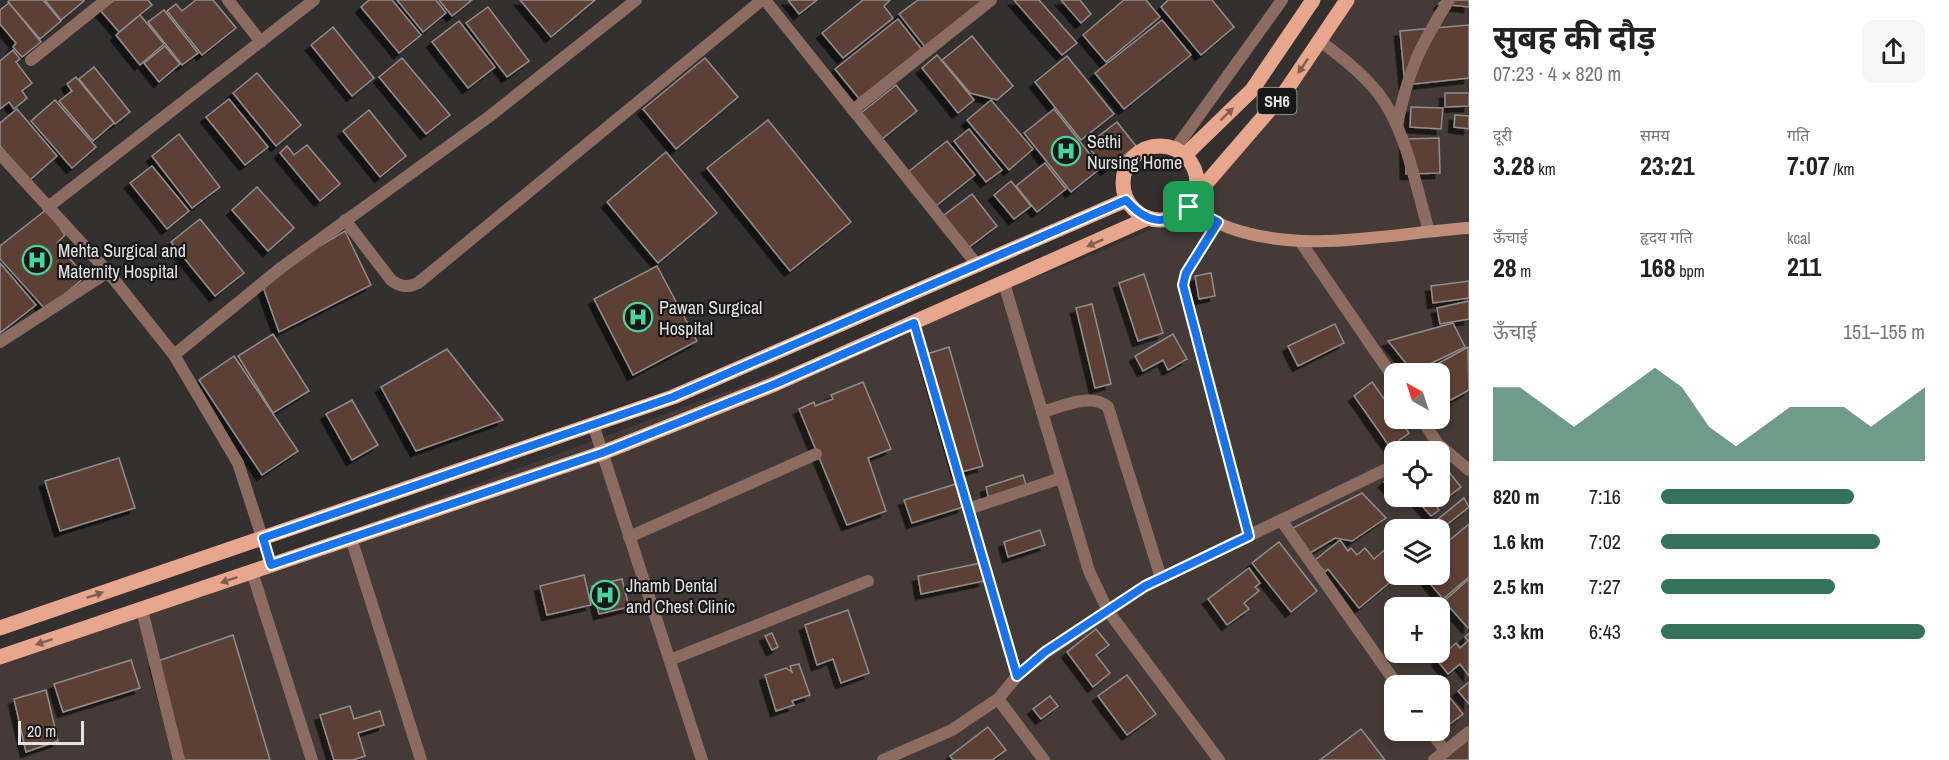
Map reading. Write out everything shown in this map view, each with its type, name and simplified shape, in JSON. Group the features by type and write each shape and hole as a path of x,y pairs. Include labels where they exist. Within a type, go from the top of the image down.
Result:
{"main road":[{"name":"SH6","path":"1180,152 1252,90 1313,0"},
{"name":"SH6","path":"0,657 602,453 775,384 1148,218 1159,220 1177,217 1285,92 1347,0"},
{"path":"1148,218 1136,212 1126,200 1123,187 1125,171 1131,159 1143,149 1156,146 1180,152 1194,166 1198,179 1192,201"},
{"path":"0,628 673,397 1126,200"}],"street":[{"path":"31,60 106,0"},
{"path":"228,0 261,42"},
{"path":"48,207 314,0"},
{"path":"174,355 345,220 490,116 636,0"},
{"path":"345,220 391,280 398,285 408,287 418,283 764,0 978,266"},
{"path":"853,110 991,0"},
{"path":"1180,152 1282,0"},
{"path":"1396,125 1405,84 1414,62 1449,0"},
{"path":"1320,41 1357,69 1379,94 1396,125 1429,231"},
{"path":"0,154 108,272 174,355 237,464 271,565"},
{"path":"1192,201 1218,222 1230,228 1262,236 1300,241 1363,240 1469,228"},
{"path":"1218,222 1186,273 1183,285 1249,536"},
{"path":"1300,241 1384,364"},
{"path":"0,342 108,272"},
{"path":"1004,284 1089,571 1108,611 1219,760"},
{"path":"914,323 1017,676"},
{"path":"1042,412 1092,399 1100,400 1108,406 1161,579"},
{"path":"593,424 702,760"},
{"path":"629,537 816,454"},
{"path":"1450,454 1469,470"},
{"path":"883,760 952,730 998,699 1017,676 1045,652 1161,579 1384,470"},
{"path":"968,509 1061,478"},
{"path":"1281,520 1390,675"},
{"path":"351,538 421,760"},
{"path":"252,572 312,760"},
{"path":"670,660 868,581"},
{"path":"142,610 179,760"},
{"path":"998,699 1044,760"},
{"path":"1434,760 1469,732"},
{"path":"1438,741 1445,751"}],"shaded area":[{"path":"1353,0 1469,0 1469,760 0,760 0,660 1052,271 1172,221 1256,139"}],"building":[{"path":"10,0 43,0 61,21 40,39 8,2"},
{"path":"45,0 83,0 84,1 61,20"},
{"path":"114,0 148,0 152,5 119,32 101,11"},
{"path":"196,0 213,0 236,28 202,55 167,11 176,4 182,11"},
{"path":"369,0 392,0 421,35 399,53 361,7"},
{"path":"397,0 436,0 446,13 423,32"},
{"path":"439,0 472,0 452,16"},
{"path":"520,0 595,0 551,37"},
{"path":"788,0 817,0 799,14"},
{"path":"863,0 890,0 884,6 893,18 843,58 822,33"},
{"path":"918,0 984,0 925,47 899,14"},
{"path":"1014,0 1039,0 1077,43 1062,55"},
{"path":"1061,0 1080,0 1091,14 1081,23"},
{"path":"1124,0 1146,0 1160,17 1106,62 1083,35"},
{"path":"1168,0 1212,0 1234,27 1201,55 1161,7"},
{"path":"1443,0 1469,0 1469,7 1439,4"},
{"path":"9,3 41,42 22,57 13,47 16,43 0,24 0,10"},
{"path":"488,7 529,61 507,77 466,23"},
{"path":"164,10 198,53 182,65 148,22"},
{"path":"140,15 164,44 140,65 116,35"},
{"path":"898,19 923,51 861,101 835,69"},
{"path":"1162,20 1191,55 1124,109 1095,73"},
{"path":"459,21 495,67 468,88 432,42"},
{"path":"1469,25 1469,78 1405,85 1400,31"},
{"path":"333,27 374,78 352,96 311,45"},
{"path":"972,36 1013,86 997,100 970,93 942,60"},
{"path":"165,46 180,64 159,82 144,63"},
{"path":"13,50 20,59 16,62 32,83 22,91 27,98 14,109 9,102 0,109 0,61"},
{"path":"937,55 974,100 958,113 922,68"},
{"path":"1067,56 1114,114 1081,140 1035,82"},
{"path":"402,58 450,115 426,134 379,77"},
{"path":"705,58 738,97 676,149 643,109"},
{"path":"94,67 130,112 115,124 79,79"},
{"path":"257,73 301,125 276,146 233,93"},
{"path":"76,77 114,123 93,141 59,101 72,91 67,84"},
{"path":"896,85 917,111 882,139 861,113"},
{"path":"1445,93 1469,93 1469,106 1445,107"},
{"path":"229,99 268,147 245,165 206,117"},
{"path":"55,100 96,147 72,168 31,121"},
{"path":"991,100 1033,149 1009,170 967,120"},
{"path":"1411,107 1443,108 1441,129 1410,127"},
{"path":"17,109 57,156 30,180 0,146 0,123"},
{"path":"1054,109 1101,168 1071,192 1024,133"},
{"path":"369,110 406,156 380,177 343,131"},
{"path":"1455,115 1469,116 1469,129 1454,127"},
{"path":"768,120 851,222 790,271 707,168"},
{"path":"1117,122 1136,146 1106,170 1087,145"},
{"path":"969,129 1002,170 986,182 954,141"},
{"path":"179,134 220,187 192,208 152,156"},
{"path":"1439,138 1440,173 1406,174 1405,139"},
{"path":"947,141 975,175 936,206 908,172"},
{"path":"307,145 340,184 320,201 280,153 287,146 294,155"},
{"path":"666,152 717,213 658,263 607,202"},
{"path":"1045,163 1066,189 1037,212 1016,186"},
{"path":"152,166 189,211 167,229 130,183"},
{"path":"1011,181 1031,206 1014,219 994,195"},
{"path":"257,187 294,228 268,251 232,210"},
{"path":"972,194 997,226 968,248 943,216"},
{"path":"47,209 65,235 57,243 85,277 46,310 0,259 0,246"},
{"path":"200,219 244,273 215,296 171,242"},
{"path":"345,231 371,285 279,332 261,281"},
{"path":"0,263 36,305 0,333"},
{"path":"657,266 697,341 633,375 594,299"},
{"path":"1211,273 1215,296 1199,299 1195,276"},
{"path":"1144,274 1163,333 1138,341 1119,283"},
{"path":"1469,281 1469,298 1433,303 1431,286"},
{"path":"1469,301 1469,319 1440,324 1437,308"},
{"path":"1092,304 1111,384 1095,388 1076,308"},
{"path":"1453,323 1465,347 1432,363 1406,363 1388,341"},
{"path":"1335,324 1344,343 1298,366 1288,346"},
{"path":"273,334 309,391 273,413 238,356"},
{"path":"1173,334 1187,359 1168,370 1163,360 1143,371 1135,356"},
{"path":"949,347 983,466 958,473 924,355"},
{"path":"1468,347 1469,390 1450,400 1450,363 1439,363"},
{"path":"447,349 503,420 416,451 381,387"},
{"path":"234,356 298,451 262,475 199,380"},
{"path":"863,382 891,449 868,458 886,511 847,525 799,409 814,402 815,406 833,399 831,395"},
{"path":"1372,382 1384,399 1384,429 1406,429 1409,433 1398,441 1386,441 1354,396"},
{"path":"352,400 378,445 352,460 326,414"},
{"path":"119,458 135,508 60,531 45,481"},
{"path":"1450,473 1461,487 1450,495"},
{"path":"1023,475 1027,488 989,500 986,487"},
{"path":"956,484 963,507 912,523 904,500"},
{"path":"1362,493 1386,518 1352,541 1335,538 1310,553 1291,529"},
{"path":"1464,498 1469,507 1450,522 1450,519 1438,519"},
{"path":"1423,507 1437,507 1439,510 1431,516"},
{"path":"1469,524 1469,577 1445,597 1441,597 1431,585 1450,585 1450,540"},
{"path":"1040,530 1045,545 1008,557 1004,542"},
{"path":"1340,540 1348,551 1351,548 1357,555 1365,548 1374,559 1384,550 1384,585 1387,585 1359,608 1328,569 1325,572 1315,560"},
{"path":"1279,542 1317,591 1291,612 1252,563"},
{"path":"981,563 984,581 921,594 918,576"},
{"path":"1249,568 1260,583 1255,587 1259,591 1244,603 1249,609 1227,625 1208,599"},
{"path":"584,575 591,605 547,615 540,586"},
{"path":"622,579 629,607 599,614 592,586"},
{"path":"1469,579 1468,628 1450,608 1449,597"},
{"path":"848,610 869,673 841,683 833,659 817,665 805,625"},
{"path":"1096,629 1109,645 1096,655 1110,673 1093,687 1067,652"},
{"path":"772,633 778,647 772,650 765,636"},
{"path":"1469,633 1469,676 1460,664 1448,674 1439,663 1450,663 1450,648 1456,643 1460,648 1468,641 1465,637"},
{"path":"233,635 270,760 183,760 155,662"},
{"path":"131,660 140,688 63,712 54,684"},
{"path":"799,664 810,695 792,701 794,705 776,711 765,675 786,668 792,672 790,666"},
{"path":"1127,675 1156,714 1127,735 1098,696"},
{"path":"1469,682 1469,704 1458,691"},
{"path":"46,690 58,741 26,752 14,699"},
{"path":"1050,696 1058,706 1041,719 1033,709"},
{"path":"1450,698 1463,714 1450,724"},
{"path":"350,706 354,719 380,711 384,725 358,733 365,756 353,760 334,760 320,715"},
{"path":"988,727 1006,750 992,760 953,760 950,756"},
{"path":"1361,729 1385,760 1320,760"},
{"path":"1469,739 1469,760 1443,760"}],"place":[{"name":"Sethi Nursing Home","path":"1066,151"},
{"name":"Mehta Surgical and Maternity Hospital","path":"37,260"},
{"name":"Pawan Surgical Hospital","path":"638,317"},
{"name":"Jhamb Dental and Chest Clinic","path":"605,595"}],"route":[{"path":"1126,200 1136,212 1159,220 1177,217 1189,207 1218,222 1186,273 1183,285 1185,302 1249,536 1145,586 1045,652 1017,676 914,323 775,384 602,453 271,565 263,538 673,397 1126,200"}]}
